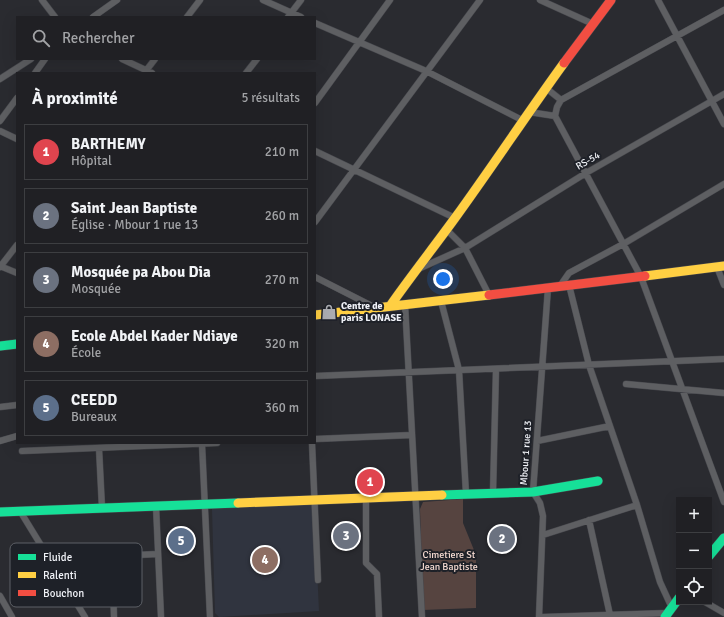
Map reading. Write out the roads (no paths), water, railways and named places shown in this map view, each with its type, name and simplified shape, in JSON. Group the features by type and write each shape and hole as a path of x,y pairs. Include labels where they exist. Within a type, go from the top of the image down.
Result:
{"street":[{"path":"42,0 54,16"},
{"path":"93,16 117,0"},
{"path":"188,16 200,0"},
{"path":"263,0 289,15 301,0"},
{"path":"316,102 390,0"},
{"path":"316,221 480,0"},
{"path":"540,0 593,24"},
{"path":"390,306 414,271 455,218 522,120 611,0"},
{"path":"658,0 724,124"},
{"path":"724,10 561,100 557,107 555,116 625,243 641,277 681,389 724,502"},
{"path":"316,23 426,71 522,120"},
{"path":"0,80 30,60"},
{"path":"36,72 44,60"},
{"path":"124,60 148,72 154,60"},
{"path":"247,72 256,60"},
{"path":"546,88 561,100"},
{"name":"RS-54","path":"414,271 464,248 586,173 724,94"},
{"path":"0,122 16,99"},
{"path":"529,112 555,116"},
{"path":"0,131 16,139"},
{"path":"316,151 455,218"},
{"path":"668,612 637,505 589,365 564,286 569,273 625,243 724,184"},
{"path":"446,229 464,248 489,295"},
{"path":"16,247 0,266 16,273"},
{"path":"316,314 441,301 722,266 724,285"},
{"path":"316,278 374,307"},
{"name":"Mbour 1 rue 13","path":"539,617 543,516 540,503 533,492 548,288"},
{"path":"441,301 460,370 466,494"},
{"path":"405,304 422,617"},
{"path":"0,346 16,344"},
{"path":"316,376 724,359"},
{"path":"493,493 496,368"},
{"path":"626,384 724,393"},
{"path":"0,407 16,405"},
{"path":"537,441 610,426"},
{"path":"316,439 412,435"},
{"path":"0,441 16,436"},
{"path":"22,451 76,446 99,448 202,444 210,617"},
{"path":"312,444 318,580"},
{"path":"99,448 102,508"},
{"path":"0,512 533,492 598,480"},
{"path":"366,498 366,563 377,574 379,617"},
{"path":"543,535 637,505"},
{"path":"156,506 161,617"},
{"path":"20,512 40,543"},
{"path":"589,520 610,616"},
{"path":"712,552 724,538"},
{"path":"142,555 158,554"},
{"path":"0,596 12,617"},
{"path":"542,617 610,616 668,612 676,602"},
{"path":"710,605 724,613"},
{"path":"79,607 85,617"},
{"path":"114,607 114,617"}],"place":[{"name":"Centre de paris LONASE","path":"329,312"},
{"name":"BARTHEMY","path":"370,482"},
{"name":"Mosquée pa Abou Dia","path":"346,536"},
{"name":"Saint Jean Baptiste","path":"502,539"},
{"name":"CEEDD","path":"181,541"},
{"name":"Ecole Abdel Kader Ndiaye","path":"265,560"}],"park label":[{"name":"Cimetiere St Jean Baptiste","path":"449,560"}]}
